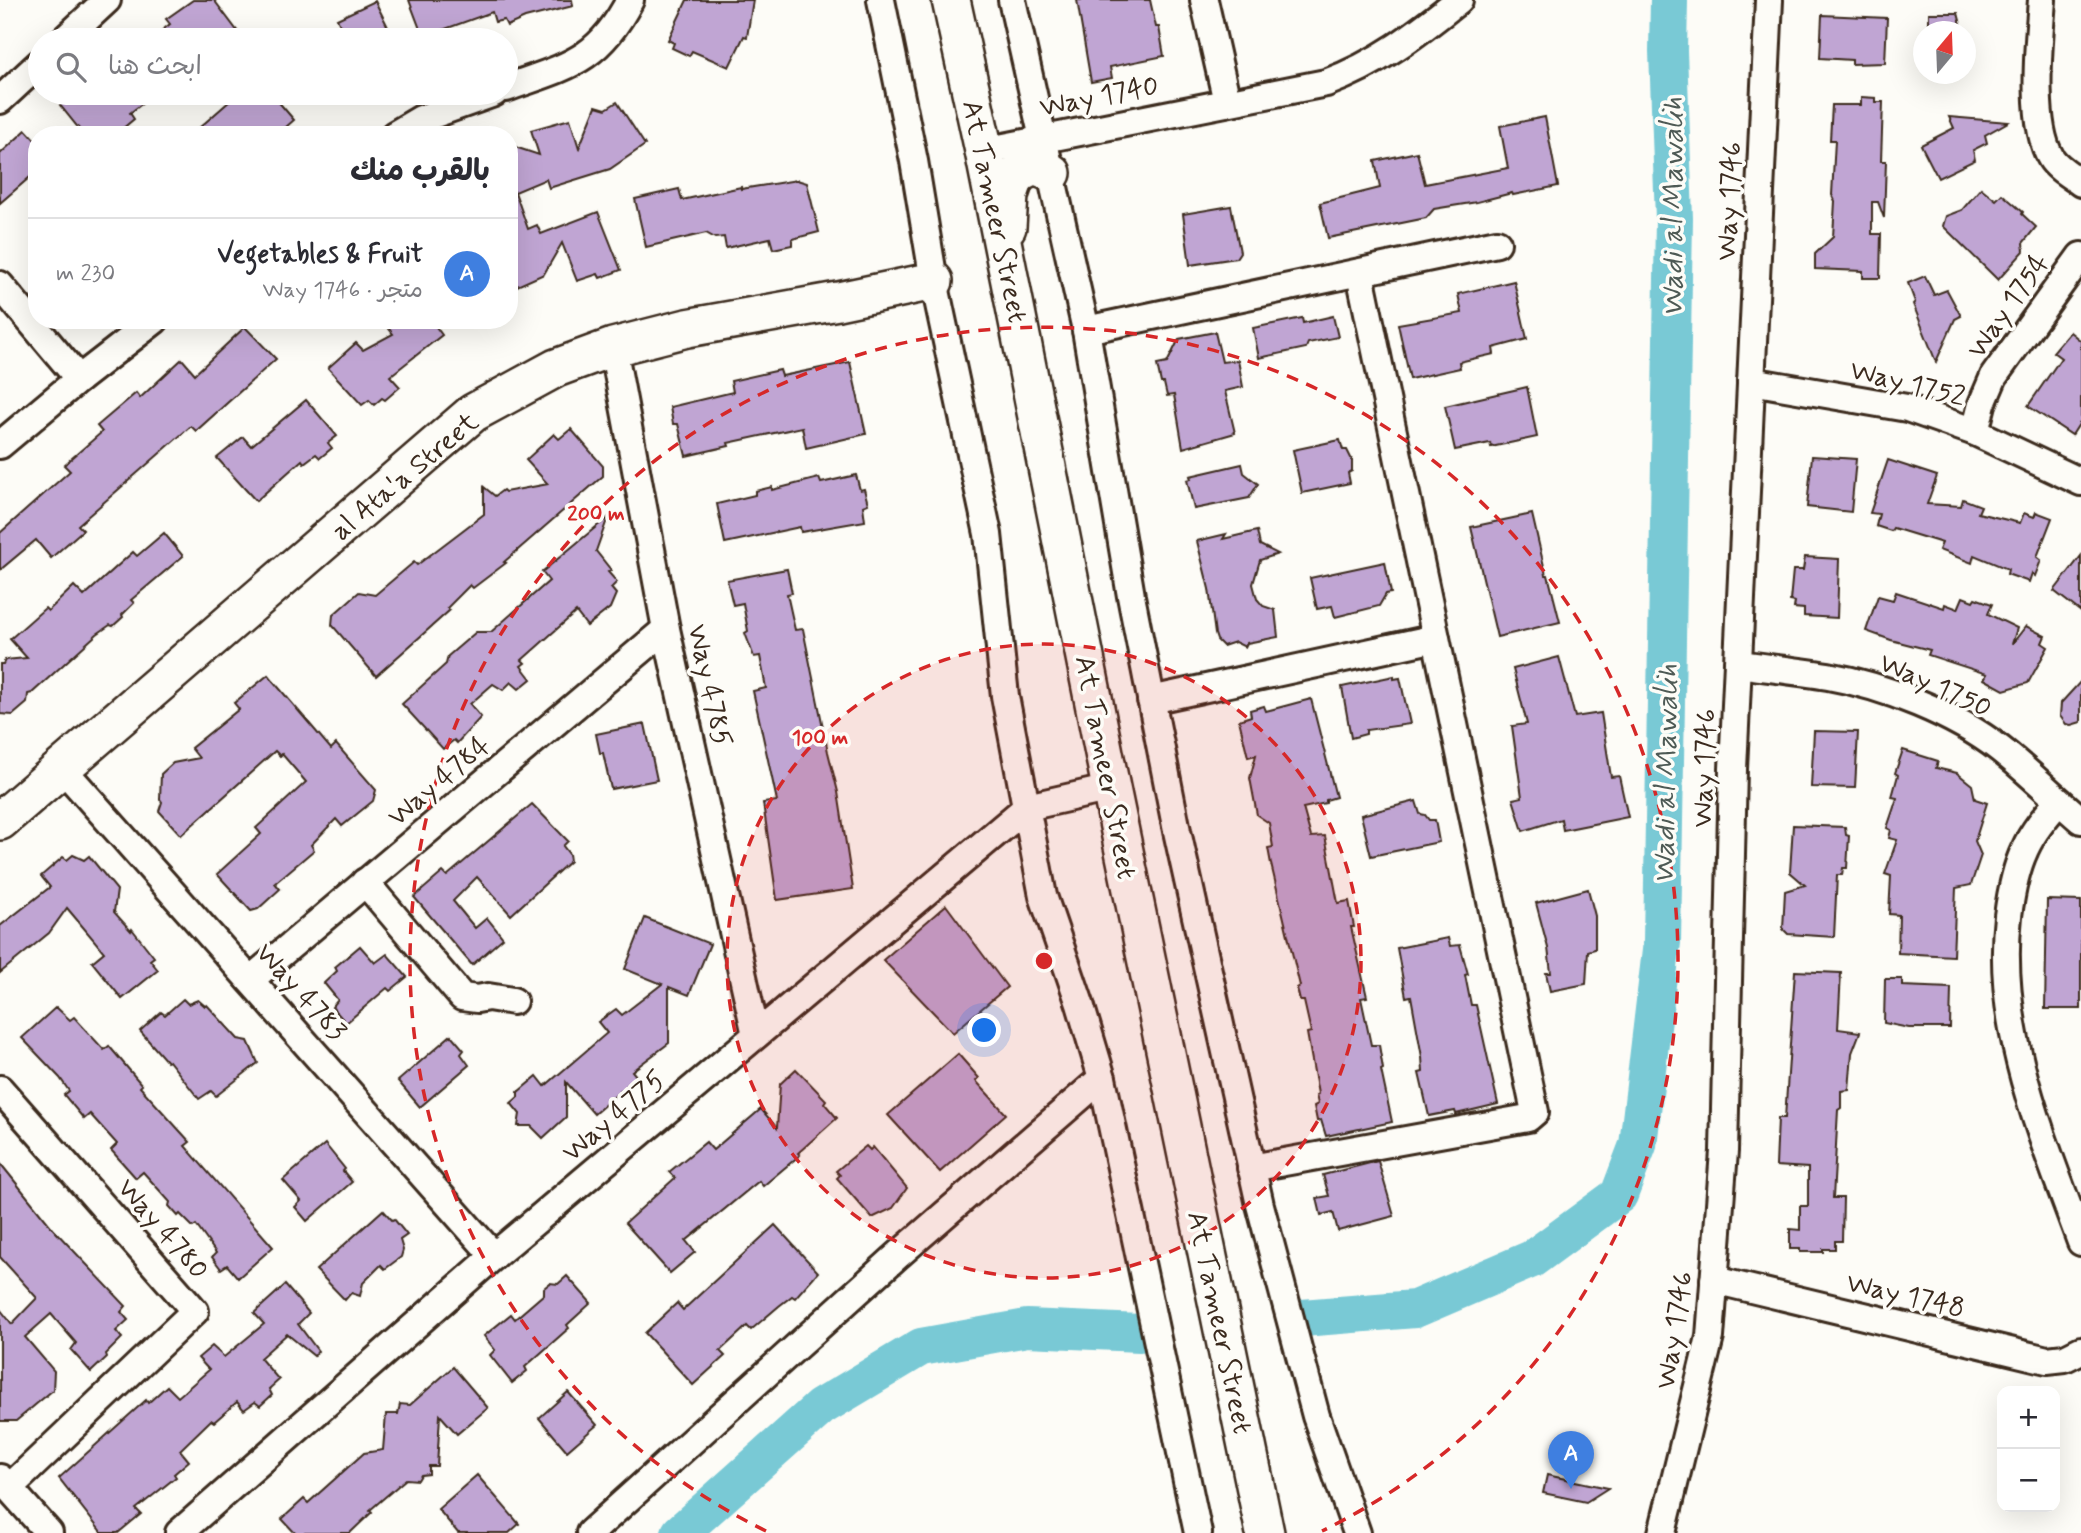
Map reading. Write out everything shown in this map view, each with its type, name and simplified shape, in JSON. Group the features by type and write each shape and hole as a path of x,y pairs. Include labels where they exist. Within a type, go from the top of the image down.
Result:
{"main road":[{"name":"At Tameer Street","path":"951,0 1265,1533"},
{"path":"1004,249 1009,219 1009,195 1016,175 1048,156"},
{"name":"al Ata'a Street","path":"0,821 473,413 556,368 613,347 687,328 838,302 934,281"}],"street":[{"path":"77,28 107,0"},
{"path":"518,85 568,66 596,48 617,26 630,0"},
{"path":"881,0 914,161 934,281 988,534 1005,696 1043,896 1102,1078 1198,1533"},
{"path":"1013,0 1086,330 1151,700 1251,1168 1317,1416 1357,1533"},
{"path":"1204,0 1227,102"},
{"name":"Way 1740","path":"984,151 1048,156 1227,102 1326,83 1349,74 1402,45 1459,0"},
{"name":"Way 1746","path":"1662,1533 1710,1337 1724,1151 1738,664 1769,0"},
{"path":"2042,0 2039,119 2043,139 2052,160 2081,183"},
{"path":"0,100 28,74"},
{"path":"409,126 460,105"},
{"path":"1086,330 1497,243"},
{"name":"Way 1754","path":"1975,432 1982,404 1994,376 2081,256"},
{"path":"1251,1168 1528,1118 1535,1112 1360,274"},
{"path":"0,285 28,318"},
{"path":"37,329 79,379"},
{"path":"0,445 143,329"},
{"name":"Way 4785","path":"613,347 666,629 756,1035"},
{"name":"Way 1752","path":"1751,381 1907,408 1975,432 2081,482"},
{"name":"Way 4784","path":"250,980 666,629"},
{"path":"1151,700 1436,638"},
{"name":"Way 1750","path":"1738,664 1830,677 1874,687 1916,703 1958,723 1999,748 2081,820"},
{"name":"Way 4783","path":"62,768 494,1256"},
{"name":"Way 4775","path":"179,1533 494,1256 1027,807 1111,788"},
{"path":"2059,801 2038,826 2024,850 2012,888 2006,935 2006,982 2016,1043 2034,1114 2081,1242"},
{"path":"366,883 462,997 513,1001"},
{"path":"590,1533 897,1256 1102,1078"},
{"name":"Way 4780","path":"0,1088 195,1311 4,1483"},
{"name":"Way 1748","path":"1714,1280 2047,1360 2065,1358 2081,1350"},
{"path":"4,1483 49,1533"}],"building":[{"path":"193,0 214,0 235,28 165,28 170,24 166,19"},
{"path":"409,0 572,0 573,6 525,18 507,26 504,20 495,22 492,12 448,28 420,28"},
{"path":"687,0 753,0 747,37 744,36 729,67 692,51 689,56 672,48 674,43 668,40"},
{"path":"1077,0 1150,0 1156,27 1159,27 1164,56 1110,67 1112,78 1091,82"},
{"path":"375,1 388,28 339,28 337,19"},
{"path":"1929,13 1958,13 1960,21 1929,21"},
{"path":"1822,15 1887,18 1885,63 1852,64 1852,60 1820,58"},
{"path":"1861,97 1876,98 1876,102 1883,102 1881,161 1886,161 1884,218 1878,202 1872,202 1872,234 1881,234 1880,278 1863,278 1863,271 1815,269 1815,254 1833,237 1835,140 1830,140 1832,105 1861,105"},
{"path":"617,102 645,145 610,169 549,188 546,179 518,191 518,148 539,155 531,130 570,119 579,148 596,106 606,109"},
{"path":"60,105 140,105 130,113 134,119 126,126 77,126"},
{"path":"225,105 281,105 294,120 287,126 201,126"},
{"path":"1545,117 1558,186 1434,209 1426,218 1328,238 1320,203 1380,188 1375,161 1417,152 1425,184 1508,168 1500,126"},
{"path":"1949,117 2008,122 1985,135 1987,143 1973,150 1975,160 1938,178 1921,145 1954,128"},
{"path":"26,130 28,132 28,179 0,203 0,154"},
{"path":"797,180 807,183 819,232 792,239 792,245 773,249 770,238 726,248 724,237 715,238 706,233 646,247 635,199 679,189 682,200 741,187"},
{"path":"1981,188 1996,200 2002,194 2036,227 2023,243 2024,251 1998,280 1943,226 1946,216 1962,210"},
{"path":"518,201 528,229 537,225 541,234 598,212 621,270 600,278 598,274 577,281 562,243 544,274 518,286"},
{"path":"1231,206 1240,252 1236,258 1190,265 1183,214"},
{"path":"1925,276 1934,295 1947,290 1961,316 1955,319 1936,362 1913,304 1915,302 1908,283"},
{"path":"1514,281 1527,339 1493,348 1494,354 1459,362 1460,368 1410,379 1398,324 1462,313 1458,294"},
{"path":"1333,316 1338,337 1308,343 1306,348 1259,358 1253,328 1302,318 1303,323"},
{"path":"243,329 247,329 276,359 196,431 191,426 78,525 83,530 51,558 36,540 0,570 0,533 70,471 64,465 102,432 97,426 136,393 140,398 182,359 195,374"},
{"path":"389,329 438,329 442,335 390,376 400,387 385,400 382,398 374,405 369,400 362,405 328,368 356,343 363,350 393,334"},
{"path":"1215,332 1222,362 1238,360 1243,387 1225,391 1235,433 1183,448 1174,395 1167,396 1157,365 1167,363 1179,339"},
{"path":"2070,332 2081,341 2081,421 2072,435 2028,406 2061,358 2053,352"},
{"path":"850,362 866,434 806,448 802,427 728,443 729,446 686,456 678,424 673,424 670,407 733,392 731,381 780,370 782,376"},
{"path":"1527,387 1537,437 1491,447 1490,443 1455,450 1445,406"},
{"path":"306,400 337,436 328,443 332,448 320,458 316,454 304,463 302,460 256,501 217,458 243,437 251,446"},
{"path":"571,429 603,466 603,476 504,562 506,563 473,588 470,585 447,608 450,610 376,676 332,625 333,615 359,592 375,595 414,562 417,565 484,514 484,487 495,496 503,490 505,492 548,484 526,460 554,434 559,439"},
{"path":"1340,440 1343,450 1347,450 1352,460 1352,471 1348,473 1350,483 1302,493 1293,450"},
{"path":"1812,456 1856,459 1851,512 1807,507"},
{"path":"1888,460 1937,476 1927,504 1961,506 1963,499 1981,506 1978,513 2020,523 2024,513 2034,517 2036,512 2052,518 2037,557 2041,560 2035,576 2032,573 2029,582 2007,574 2008,569 1974,555 1972,563 1939,550 1942,543 1893,528 1891,531 1876,526 1879,514 1870,513"},
{"path":"1242,464 1244,473 1258,484 1249,498 1194,509 1187,480 1191,479 1190,476"},
{"path":"856,475 868,504 863,506 865,521 801,532 800,527 725,543 717,504 755,495 755,491 772,487 772,490 819,478 821,483"},
{"path":"1532,514 1560,622 1497,637 1471,527"},
{"path":"608,517 596,551 617,582 611,588 616,594 610,608 587,626 576,612 522,660 525,663 521,666 531,679 519,689 511,682 503,690 493,684 470,704 481,717 457,743 454,740 443,749 402,704 446,664 448,656 476,632 491,632 549,581 542,572"},
{"path":"1257,531 1260,545 1278,554 1260,560 1253,584 1257,599 1263,606 1275,610 1278,637 1247,643 1245,647 1235,642 1223,646 1215,634 1209,589 1197,541 1226,534 1223,539"},
{"path":"164,533 183,556 131,600 134,603 113,626 110,625 97,634 28,694 27,703 13,715 0,714 0,664 5,660 27,658 10,639 45,608 48,611 74,586 84,596 133,552 137,556"},
{"path":"2081,556 2081,612 2054,591"},
{"path":"1805,557 1839,559 1837,618 1804,616 1804,609 1794,608 1795,602 1790,601 1793,570 1803,570"},
{"path":"1385,562 1391,593 1386,594 1379,606 1335,617 1332,606 1317,609 1310,578"},
{"path":"787,569 792,593 787,594 795,630 803,629 838,792 853,889 777,900 763,803 777,801 753,691 766,688 760,656 754,657 745,633 748,631 743,603 733,605 727,580"},
{"path":"1896,592 1944,608 1945,604 1958,609 1963,597 1992,604 1988,614 2017,628 2012,644 2026,626 2045,636 2042,643 2048,647 2028,683 2004,690 1984,679 1987,674 1928,655 1930,650 1866,631 1878,596 1893,600"},
{"path":"1559,657 1575,717 1601,713 1611,777 1619,776 1628,817 1563,830 1561,819 1523,831 1513,799 1522,797 1512,726 1527,724 1513,669"},
{"path":"268,675 331,749 336,744 376,790 373,801 342,826 336,819 311,845 314,850 275,883 280,889 258,909 251,911 217,874 261,834 256,828 306,782 282,754 280,756 275,751 181,835 159,811 162,802 161,774 173,763 199,758 191,748 239,709 234,703"},
{"path":"1394,676 1394,679 1400,678 1410,724 1366,730 1366,734 1351,738 1342,687"},
{"path":"2081,681 2081,722 2066,724 2060,716 2061,703"},
{"path":"1311,699 1336,797 1326,800 1326,803 1303,808 1311,837 1325,836 1338,903 1349,901 1354,927 1351,927 1367,997 1361,998 1371,1045 1379,1045 1381,1070 1392,1122 1326,1136 1321,1120 1317,1121 1314,1106 1318,1104 1318,1094 1307,1033 1311,1032 1304,1001 1300,1001 1297,988 1300,986 1271,864 1268,848 1273,847 1269,823 1257,815 1250,778 1256,755 1248,757 1239,720 1251,716 1250,710 1264,706 1266,711"},
{"path":"645,724 657,780 611,789 596,734"},
{"path":"1814,731 1858,732 1855,788 1811,787"},
{"path":"1903,750 1938,761 1936,768 1957,773 1972,785 1975,799 1987,803 1975,841 1981,855 1971,885 1956,888 1953,956 1898,953 1899,915 1889,914 1891,876 1885,874 1897,840 1889,838 1891,830 1887,828 1897,798 1892,797 1898,775 1895,773"},
{"path":"1416,801 1420,814 1429,820 1435,820 1439,842 1371,856 1361,815"},
{"path":"532,804 568,841 563,846 570,861 511,915 477,877 453,901 475,928 487,918 503,938 472,965 414,897 443,872 447,876"},
{"path":"1793,825 1845,827 1846,835 1849,836 1847,868 1843,868 1842,875 1837,875 1834,937 1788,934 1783,929 1785,891 1805,885 1790,872"},
{"path":"73,855 84,860 89,856 117,890 114,912 131,931 132,929 154,957 150,960 158,970 122,999 92,962 104,952 67,908 49,933 0,973 0,926 50,887 41,876 63,857 67,860"},
{"path":"1588,889 1595,916 1595,949 1588,951 1586,984 1550,991 1546,973 1551,973 1548,948 1536,903"},
{"path":"2047,900 2081,901 2081,1009 2045,1009"},
{"path":"946,905 1007,987 953,1033 883,960"},
{"path":"645,918 710,944 689,995 669,987 669,1043 632,1071 637,1077 594,1114 566,1082 566,1117 543,1138 531,1126 518,1126 520,1114 511,1103 518,1097 518,1092 537,1076 545,1086 607,1033 598,1022 616,1009 622,1015 662,984 625,969"},
{"path":"1448,938 1450,946 1460,945 1468,974 1465,975 1471,1005 1476,1005 1498,1104 1456,1114 1455,1111 1429,1116 1419,1073 1423,1072 1422,1057 1411,996 1406,997 1397,948"},
{"path":"360,946 375,963 387,954 407,977 390,991 387,988 346,1023 332,1007 338,1000 324,983 337,971 335,967"},
{"path":"1795,971 1841,973 1838,1029 1860,1032 1852,1053 1849,1090 1841,1091 1841,1108 1838,1110 1833,1198 1843,1198 1842,1241 1835,1241 1835,1249 1823,1249 1823,1252 1790,1249 1790,1229 1800,1230 1800,1206 1808,1206 1808,1168 1776,1166 1778,1118 1785,1118"},
{"path":"1885,979 1902,979 1902,986 1951,988 1950,1028 1909,1028 1884,1023"},
{"path":"183,999 188,1004 198,1000 207,1005 238,1039 248,1041 258,1063 216,1096 211,1091 199,1099 169,1061 167,1062 140,1031 161,1012 165,1015"},
{"path":"56,1007 70,1020 74,1017 104,1050 109,1046 142,1085 140,1087 190,1142 185,1146 273,1247 238,1278 227,1265 221,1269 212,1257 216,1253 196,1225 193,1227 180,1214 178,1216 169,1206 170,1202 143,1172 136,1178 111,1150 117,1144 90,1114 84,1119 64,1095 69,1091 60,1078 22,1038"},
{"path":"451,1035 464,1050 461,1054 469,1065 420,1107 398,1081"},
{"path":"958,1054 979,1078 976,1081 1006,1114 940,1172 888,1115"},
{"path":"796,1069 826,1100 824,1103 837,1118 798,1153 800,1155 763,1186 759,1181 686,1241 695,1252 670,1273 625,1223 675,1178 669,1172 706,1142 713,1150 761,1109 777,1128 780,1084"},
{"path":"325,1144 352,1182 307,1221 295,1207 301,1201 283,1180"},
{"path":"866,1146 870,1150 873,1147 907,1188 893,1208 872,1218 837,1178 840,1175 836,1171"},
{"path":"1378,1161 1394,1216 1338,1231 1333,1212 1321,1215 1317,1198 1329,1196 1323,1175"},
{"path":"0,1163 54,1230 126,1306 121,1312 128,1320 116,1331 122,1338 91,1372 71,1350 76,1343 51,1314 25,1337 54,1371 53,1390 16,1421 0,1421 0,1309 12,1324 37,1298 0,1257"},
{"path":"383,1210 407,1235 400,1240 403,1250 401,1257 385,1269 381,1265 363,1283 360,1296 351,1293 345,1300 316,1270"},
{"path":"775,1225 818,1272 795,1298 792,1296 751,1330 747,1326 720,1351 725,1356 693,1385 645,1333 677,1303 683,1310"},
{"path":"567,1276 591,1303 567,1325 569,1328 525,1367 527,1371 512,1383 490,1355 495,1350 484,1336 511,1314 515,1319 544,1294 544,1288 550,1283 558,1284"},
{"path":"285,1285 309,1313 298,1324 318,1351 314,1356 287,1334 260,1358 279,1380 269,1389 272,1395 260,1406 255,1402 244,1410 237,1402 214,1422 211,1420 180,1450 189,1461 174,1474 176,1477 136,1509 141,1514 118,1533 102,1533 59,1478 146,1400 148,1403 167,1386 178,1397 209,1370 198,1358 212,1346 224,1357 264,1324 254,1313"},
{"path":"453,1367 488,1408 457,1434 440,1415 437,1466 429,1466 429,1474 421,1475 418,1480 406,1479 370,1510 372,1512 350,1533 295,1533 282,1519 304,1499 308,1503 364,1453 383,1450 386,1414 398,1414 400,1404 410,1405"},
{"path":"568,1392 597,1425 567,1451 539,1418"},
{"path":"477,1475 519,1524 509,1533 458,1533 438,1509"},
{"path":"1547,1475 1608,1488 1586,1502 1543,1493"}],"waterway":[{"name":"Wadi al Mawalih","path":"1302,1318 1415,1309 1532,1259 1619,1195 1638,1145 1662,942 1674,219 1668,51 1669,0"},
{"name":"Wadi al Mawalih","path":"680,1533 821,1407 921,1347 1027,1328 1140,1333"}],"place":[{"name":"Vegetables & Fruit","path":"1571,1489"}]}
